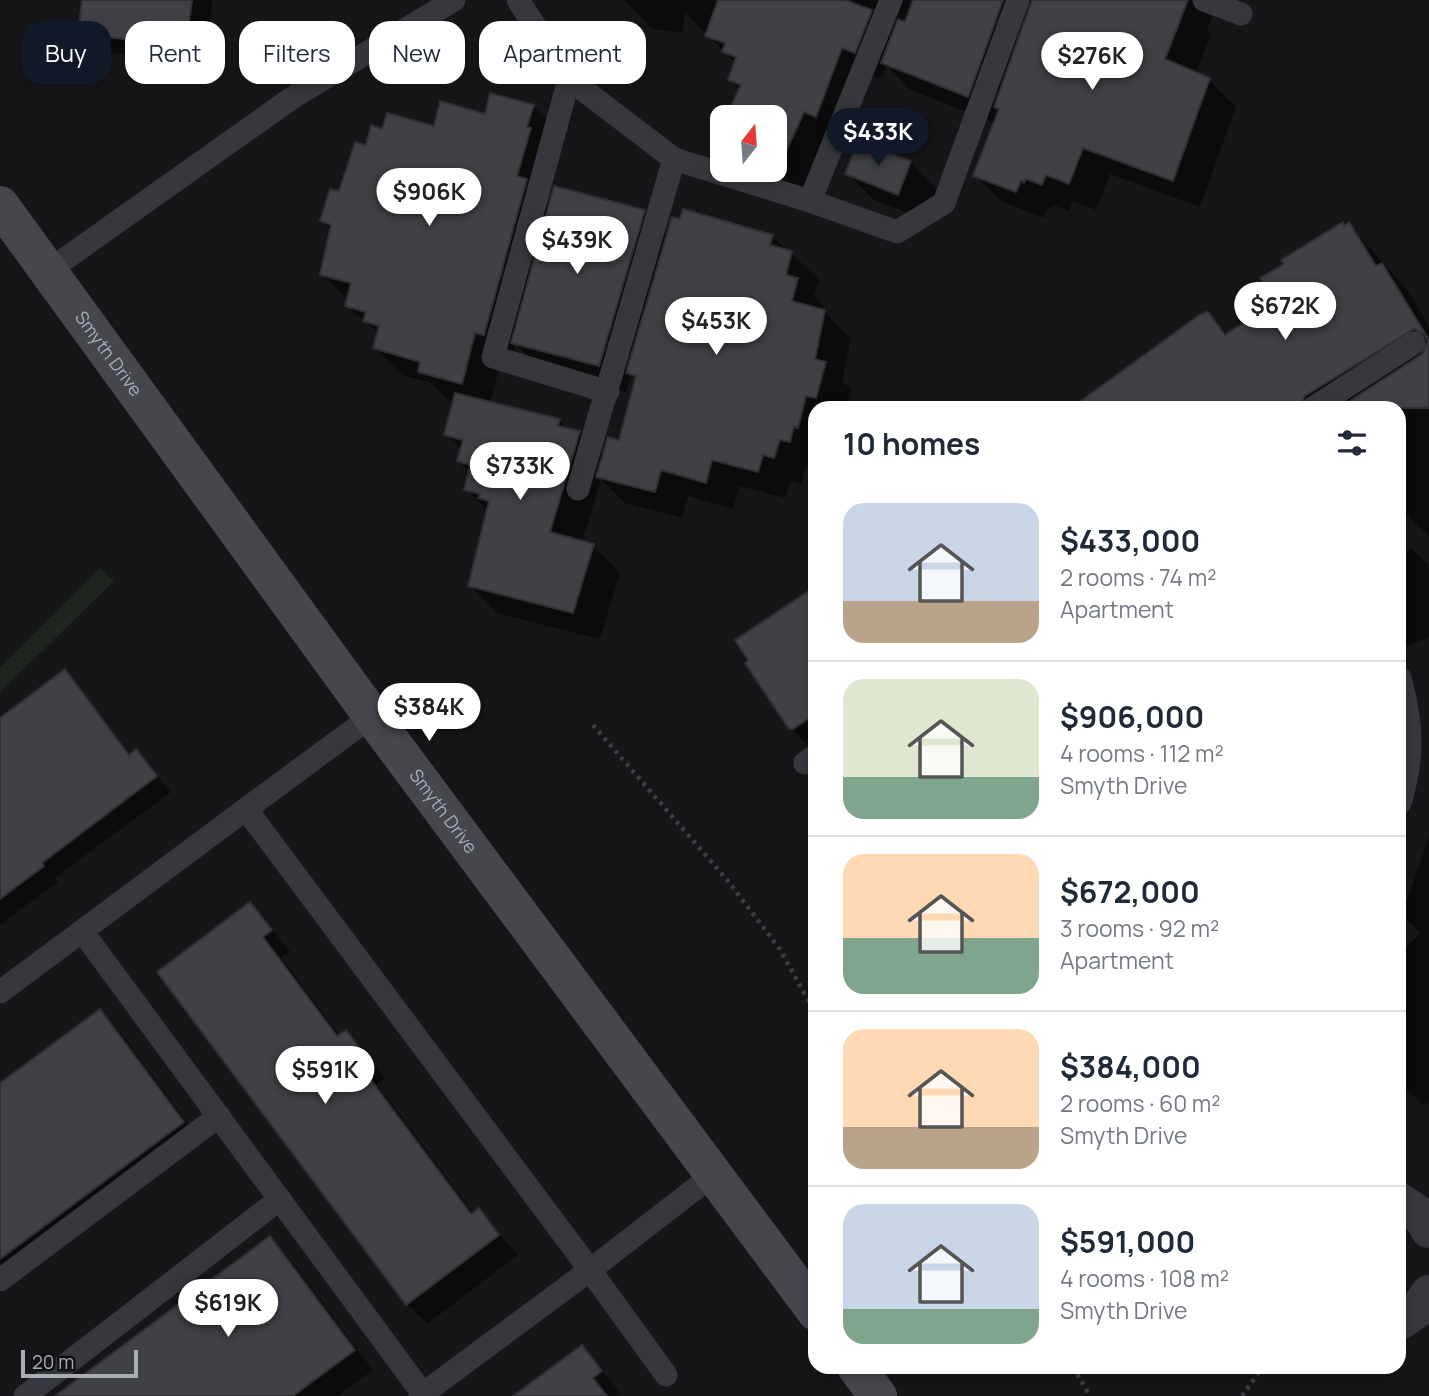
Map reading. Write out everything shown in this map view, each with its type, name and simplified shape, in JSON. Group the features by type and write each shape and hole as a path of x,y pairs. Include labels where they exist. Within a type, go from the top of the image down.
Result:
{"street":[{"name":"Smyth Drive","path":"0,205 372,716 808,1301"},
{"path":"1406,1317 1420,1307 1429,1294"},
{"path":"861,1374 878,1396"}],"lane":[{"path":"48,271 292,98 454,0"},
{"path":"518,0 532,21"},
{"path":"810,201 891,0"},
{"path":"576,84 674,159 810,201 897,232 944,203 1018,0"},
{"path":"1205,0 1241,14"},
{"path":"568,84 493,358 608,392"},
{"path":"578,489 674,159"},
{"path":"1324,401 1414,344"},
{"path":"1406,701 1409,713 1411,767 1406,783"},
{"path":"0,992 372,716"},
{"path":"246,809 666,1375"},
{"path":"82,931 422,1395 713,1175"},
{"path":"0,1280 219,1116"},
{"path":"25,1396 280,1199"}],"path":[{"path":"593,725 728,881 779,948 808,1000"},
{"path":"1077,1374 1090,1396"},
{"path":"1242,1396 1258,1374"}],"shaded area":[{"path":"100,568 114,581 0,692 0,667"}],"building":[{"path":"82,0 192,0 189,21 125,21 125,39 111,38 111,21 80,21"},
{"path":"718,0 845,0 872,10 855,53 842,48 816,117 804,112 788,147 788,105 732,105 741,85 728,80 736,57 722,52 725,43 705,36"},
{"path":"913,0 1003,0 968,97 881,63 898,19 905,22"},
{"path":"1032,0 1188,0 1165,59 1210,78 1173,181 1083,148 1069,184 1046,175 1042,185 1026,179 1024,183 1021,181 1016,192 973,176 999,109 994,107"},
{"path":"490,93 534,105 527,127 531,128 517,176 527,179 484,335 475,333 462,384 418,372 420,362 373,348 379,326 363,321 366,312 345,306 351,283 320,275 331,225 320,221 330,189 339,191 355,142 366,145 371,125 382,129 387,113 434,126 440,101 485,114"},
{"path":"858,140 911,161 898,195 845,174"},
{"path":"554,186 645,210 599,366 511,343"},
{"path":"683,209 773,235 770,245 792,251 786,275 798,278 792,301 825,310 815,359 826,362 816,398 806,396 798,428 794,426 790,442 780,440 774,458 763,455 758,472 712,460 706,483 661,470 655,492 596,477 608,437 619,440 636,376 626,373 672,217 680,219"},
{"path":"1343,222 1344,226 1349,222 1376,266 1382,263 1429,340 1429,408 1406,408 1406,401 1350,401 1422,354 1428,342 1425,335 1414,329 1305,396 1302,401 1081,401 1201,314 1208,312 1225,335 1275,302 1260,278 1284,264 1281,260"},
{"path":"455,393 560,419 558,426 580,431 550,532 594,544 573,613 468,586 489,501 478,498 480,494 464,490 470,465 457,461 463,440 444,435"},
{"path":"808,591 808,719 789,729 745,663 748,660 735,640"},
{"path":"65,669 129,755 136,749 157,776 42,863 44,866 0,899 0,718"},
{"path":"250,902 272,930 263,937 337,1036 346,1030 367,1058 359,1064 471,1214 479,1208 499,1235 406,1305 157,972"},
{"path":"100,1009 184,1122 0,1259 0,1083"},
{"path":"270,1236 355,1350 293,1396 55,1396"},
{"path":"582,1345 602,1371 593,1378 607,1396 513,1396"}]}
